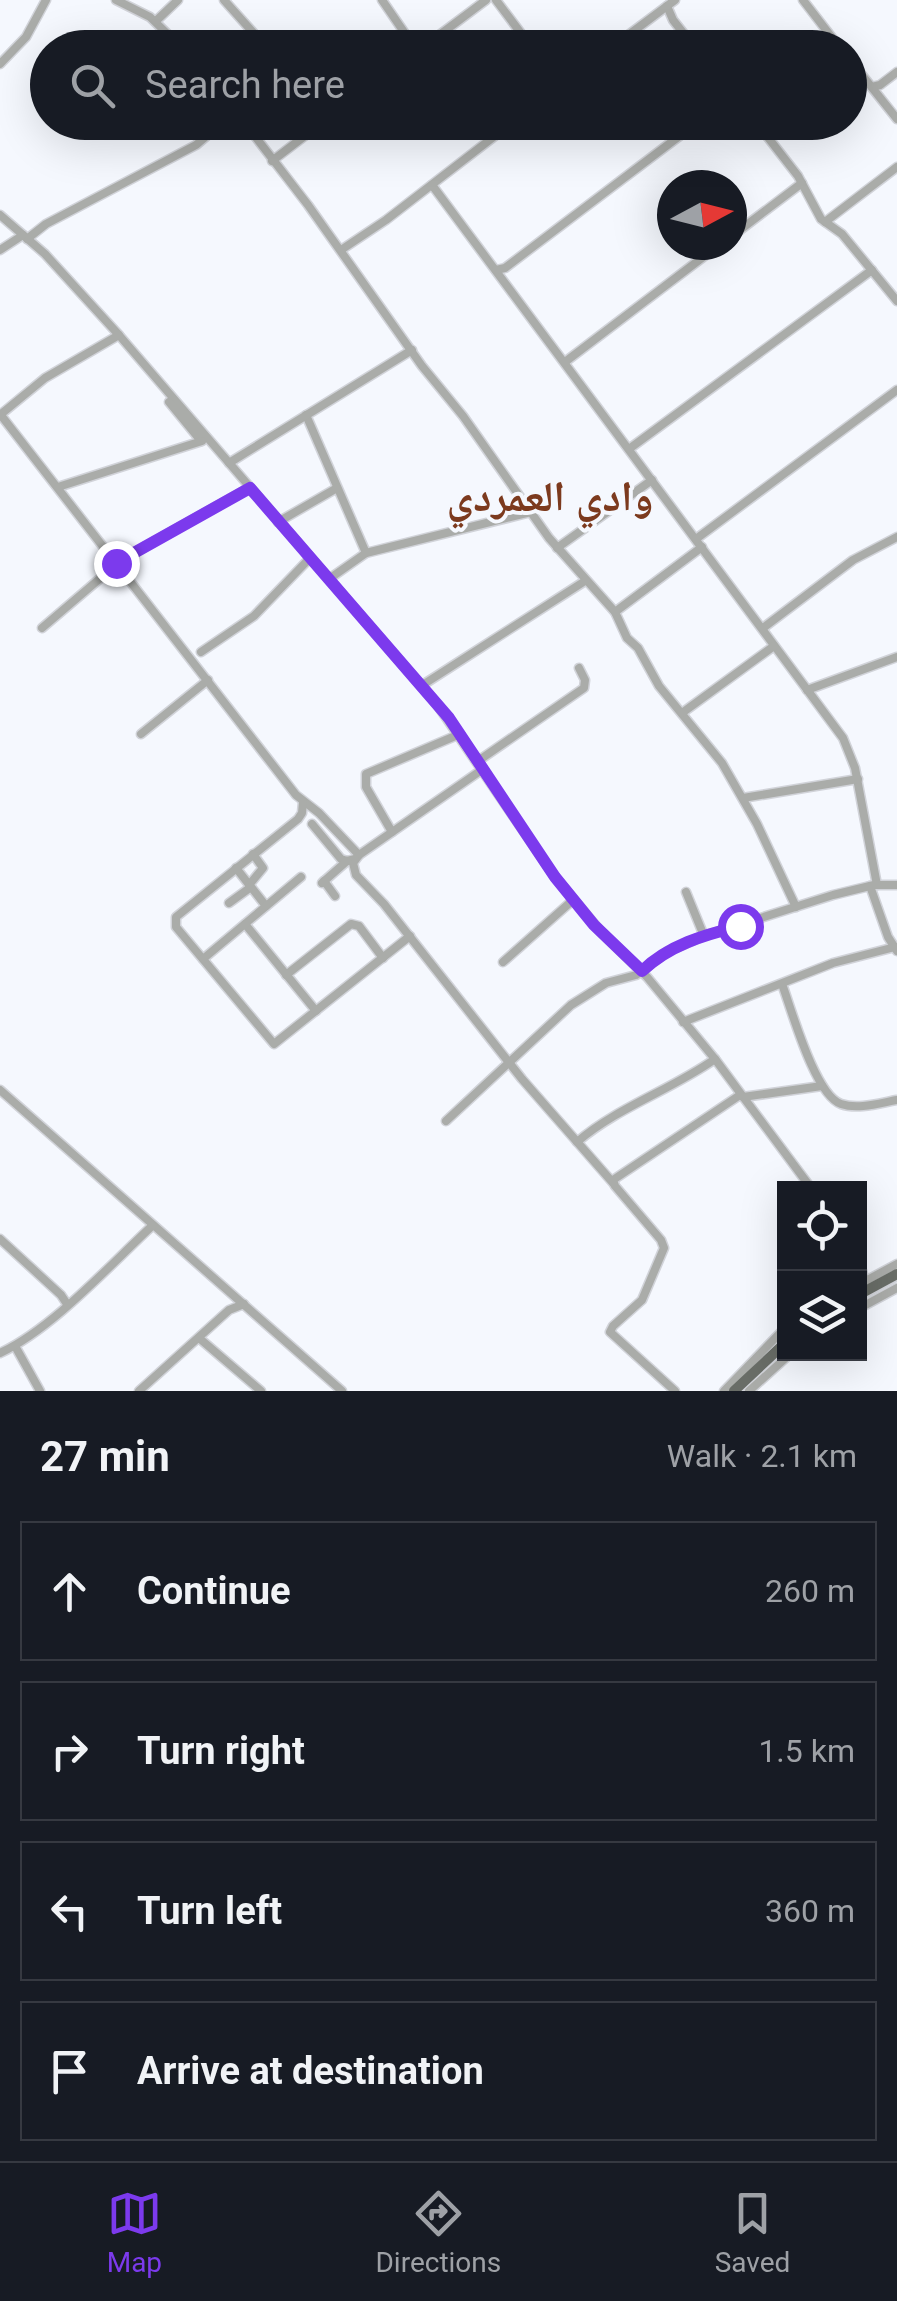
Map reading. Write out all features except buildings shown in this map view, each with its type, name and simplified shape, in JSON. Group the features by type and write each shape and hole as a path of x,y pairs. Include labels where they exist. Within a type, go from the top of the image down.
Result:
{"main road":[{"path":"867,1297 897,1281"},
{"path":"755,1370 777,1340"},
{"path":"734,1391 777,1350"},
{"path":"746,1391 778,1361"}],"street":[{"path":"0,64 26,37 46,0"},
{"path":"116,0 164,30"},
{"path":"156,22 178,0"},
{"path":"224,0 252,30"},
{"path":"382,0 404,30"},
{"path":"444,30 486,0"},
{"path":"496,0 518,30"},
{"path":"803,0 826,30"},
{"path":"635,30 671,3 674,22 680,30"},
{"path":"871,86 880,85 897,72"},
{"path":"867,81 897,119"},
{"path":"0,250 203,140"},
{"path":"257,140 557,548 615,612 658,686 712,750 743,798 796,907"},
{"path":"272,160 299,140"},
{"path":"341,250 490,140"},
{"path":"496,270 505,268 674,140"},
{"path":"770,140 825,222 839,231 897,300"},
{"path":"825,222 897,168"},
{"path":"747,225 802,183"},
{"path":"432,185 808,690 848,747 858,780 874,886 896,949 832,963 683,1022"},
{"path":"0,215 118,334 204,440 422,686 460,734 535,850 573,900 642,971 715,1059 806,1181"},
{"path":"564,362 699,260"},
{"path":"629,450 872,270"},
{"path":"118,334 45,378 0,415 303,802 338,835 354,858 356,876 384,904 510,1064 658,1236 664,1248 642,1300 610,1332 675,1391"},
{"path":"229,464 412,350"},
{"path":"615,612 897,390"},
{"path":"306,415 366,553"},
{"path":"58,487 204,440"},
{"path":"557,548 652,480"},
{"path":"42,628 116,563 250,488"},
{"path":"278,522 337,488"},
{"path":"330,579 366,553 532,512"},
{"path":"762,628 853,560 897,538"},
{"path":"201,652 259,606 310,558"},
{"path":"422,686 585,581"},
{"path":"682,713 774,646"},
{"path":"808,690 897,657"},
{"path":"335,896 323,882 584,688 586,683 579,668"},
{"path":"141,734 208,680"},
{"path":"392,832 364,777 460,734"},
{"path":"743,798 858,780"},
{"path":"303,802 301,816 175,920 176,927 272,1043 278,1043 410,936"},
{"path":"312,824 327,842 354,858"},
{"path":"327,842 338,835"},
{"path":"229,903 264,868 252,854"},
{"path":"236,868 266,906"},
{"path":"202,958 301,877"},
{"path":"446,1121 582,997 614,979 642,971 668,951 704,936 874,886 897,885"},
{"path":"686,892 704,936"},
{"path":"503,962 573,900"},
{"path":"244,924 316,1011"},
{"path":"286,974 351,924 358,926 383,958"},
{"path":"782,984 822,1086 834,1100 845,1105 897,1100"},
{"path":"578,1142 599,1125 672,1087 715,1059"},
{"path":"614,1184 616,1176 741,1096 822,1086"},
{"path":"0,1090 342,1391"},
{"path":"0,1353 15,1346 66,1304 152,1226"},
{"path":"0,1239 66,1304"},
{"path":"867,1278 897,1264"},
{"path":"229,1310 232,1294"},
{"path":"139,1391 229,1310 244,1304"},
{"path":"198,1338 261,1391"},
{"path":"724,1391 777,1338"},
{"path":"15,1346 40,1391"}],"district":[{"name":"وادي العمردي","path":"550,496"}],"route":[{"path":"116,563 250,488 449,718 555,877 594,925 642,971 682,944 740,926"}]}
